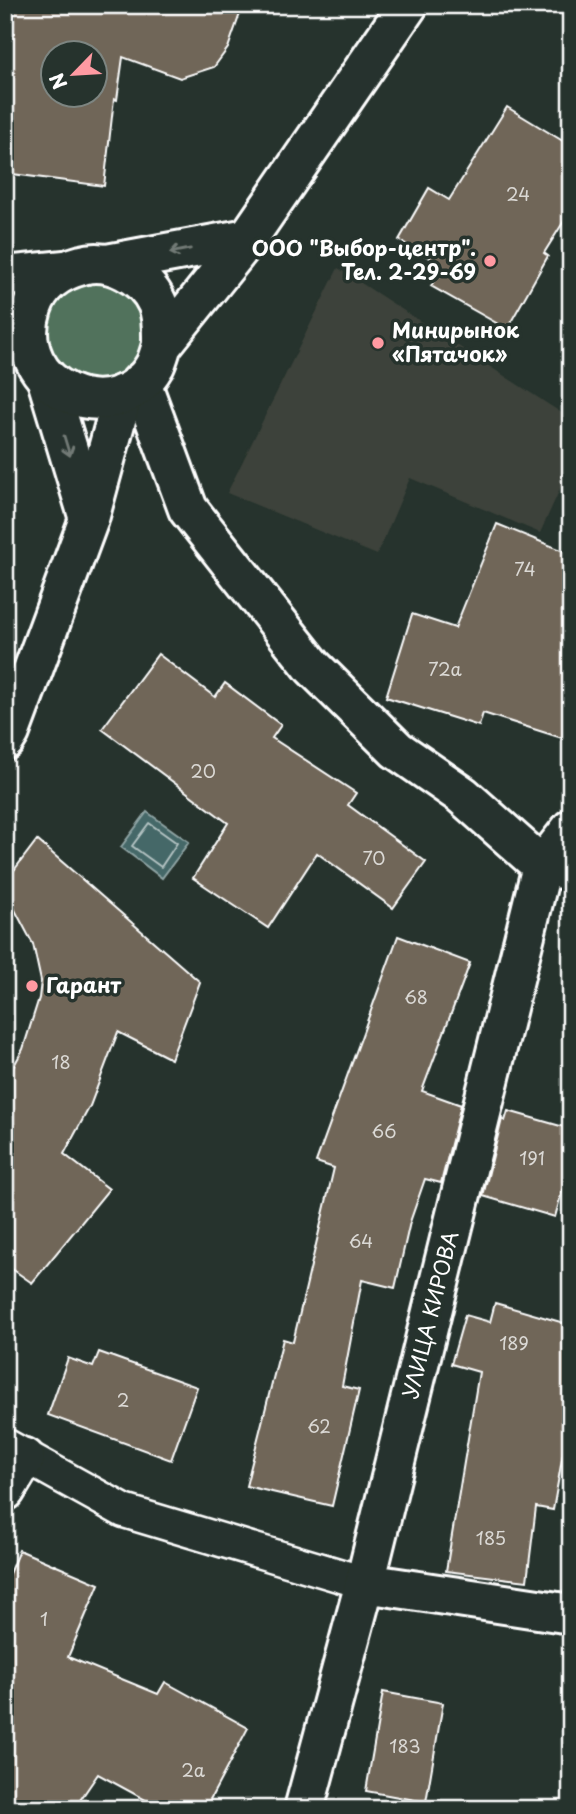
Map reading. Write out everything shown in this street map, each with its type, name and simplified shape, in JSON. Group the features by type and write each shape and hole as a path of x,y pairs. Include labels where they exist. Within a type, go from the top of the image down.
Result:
{"main road":[{"path":"162,345 247,238 408,5"},
{"path":"5,276 65,270 86,263 107,264 247,238"},
{"path":"29,362 63,392 81,398 103,399 132,388 155,365 162,345 163,323 157,302 145,285 128,272 107,264"},
{"path":"65,270 47,282 34,300 27,321 29,362 89,519"},
{"path":"5,740 15,720 89,519 132,388"},
{"path":"132,388 188,509 313,667 397,750 462,795 556,870"},
{"name":"УЛИЦА КИРОВА","path":"304,1809 556,870 571,829"},
{"path":"5,1491 15,1452"},
{"path":"365,1583 571,1614"}],"lane":[{"path":"15,1452 124,1511 365,1583"}],"shaded area":[{"name":"Минирынок «Пятачок»","path":"338,268 571,419 571,465 540,533 410,478 377,555 227,493"}],"green space":[{"path":"110,280 139,299 147,350 126,378 91,387 48,357 43,323 49,306 75,283"}],"water":[{"path":"147,812 189,842 162,878 121,847"}],"building":[{"path":"5,5 243,5 228,48 214,67 180,78 123,57 117,100 114,99 104,186 5,173"},
{"path":"507,107 571,146 571,210 544,253 548,256 507,329 431,286 442,265 399,240 429,188 449,200"},
{"path":"497,524 571,554 571,741 483,713 479,726 386,697 412,614 455,628"},
{"path":"158,654 215,697 225,683 281,725 272,738 356,793 348,805 426,862 393,908 317,853 268,928 193,878 228,823 102,729"},
{"path":"37,840 200,982 171,1059 118,1032 90,1106 64,1154 109,1189 32,1283 5,1264 5,1082 23,1049 39,998 41,981 33,944 5,891 5,882"},
{"path":"398,936 470,963 422,1091 461,1105 441,1183 425,1179 410,1222 395,1288 362,1280 342,1386 359,1390 332,1506 246,1486 283,1339 293,1342 334,1168 316,1162"},
{"path":"508,1111 571,1129 571,1190 563,1188 555,1217 483,1196 502,1119 505,1121"},
{"path":"495,1303 571,1325 571,1409 553,1510 536,1507 527,1581 446,1571 479,1372 451,1364 465,1315 490,1322"},
{"path":"99,1352 197,1387 171,1460 48,1415 68,1358 93,1367"},
{"path":"19,1550 99,1584 68,1657 158,1694 165,1682 248,1728 205,1809 162,1809 98,1774 74,1809 20,1809 5,1799 5,1583"},
{"path":"383,1692 443,1703 426,1802 366,1791"}],"place":[{"name":"ООО \"Выбор-центр\". Тел. 2-29-69","path":"490,261"},
{"name":"Минирынок «Пятачок»","path":"378,343"},
{"name":"Гарант","path":"32,986"}]}
